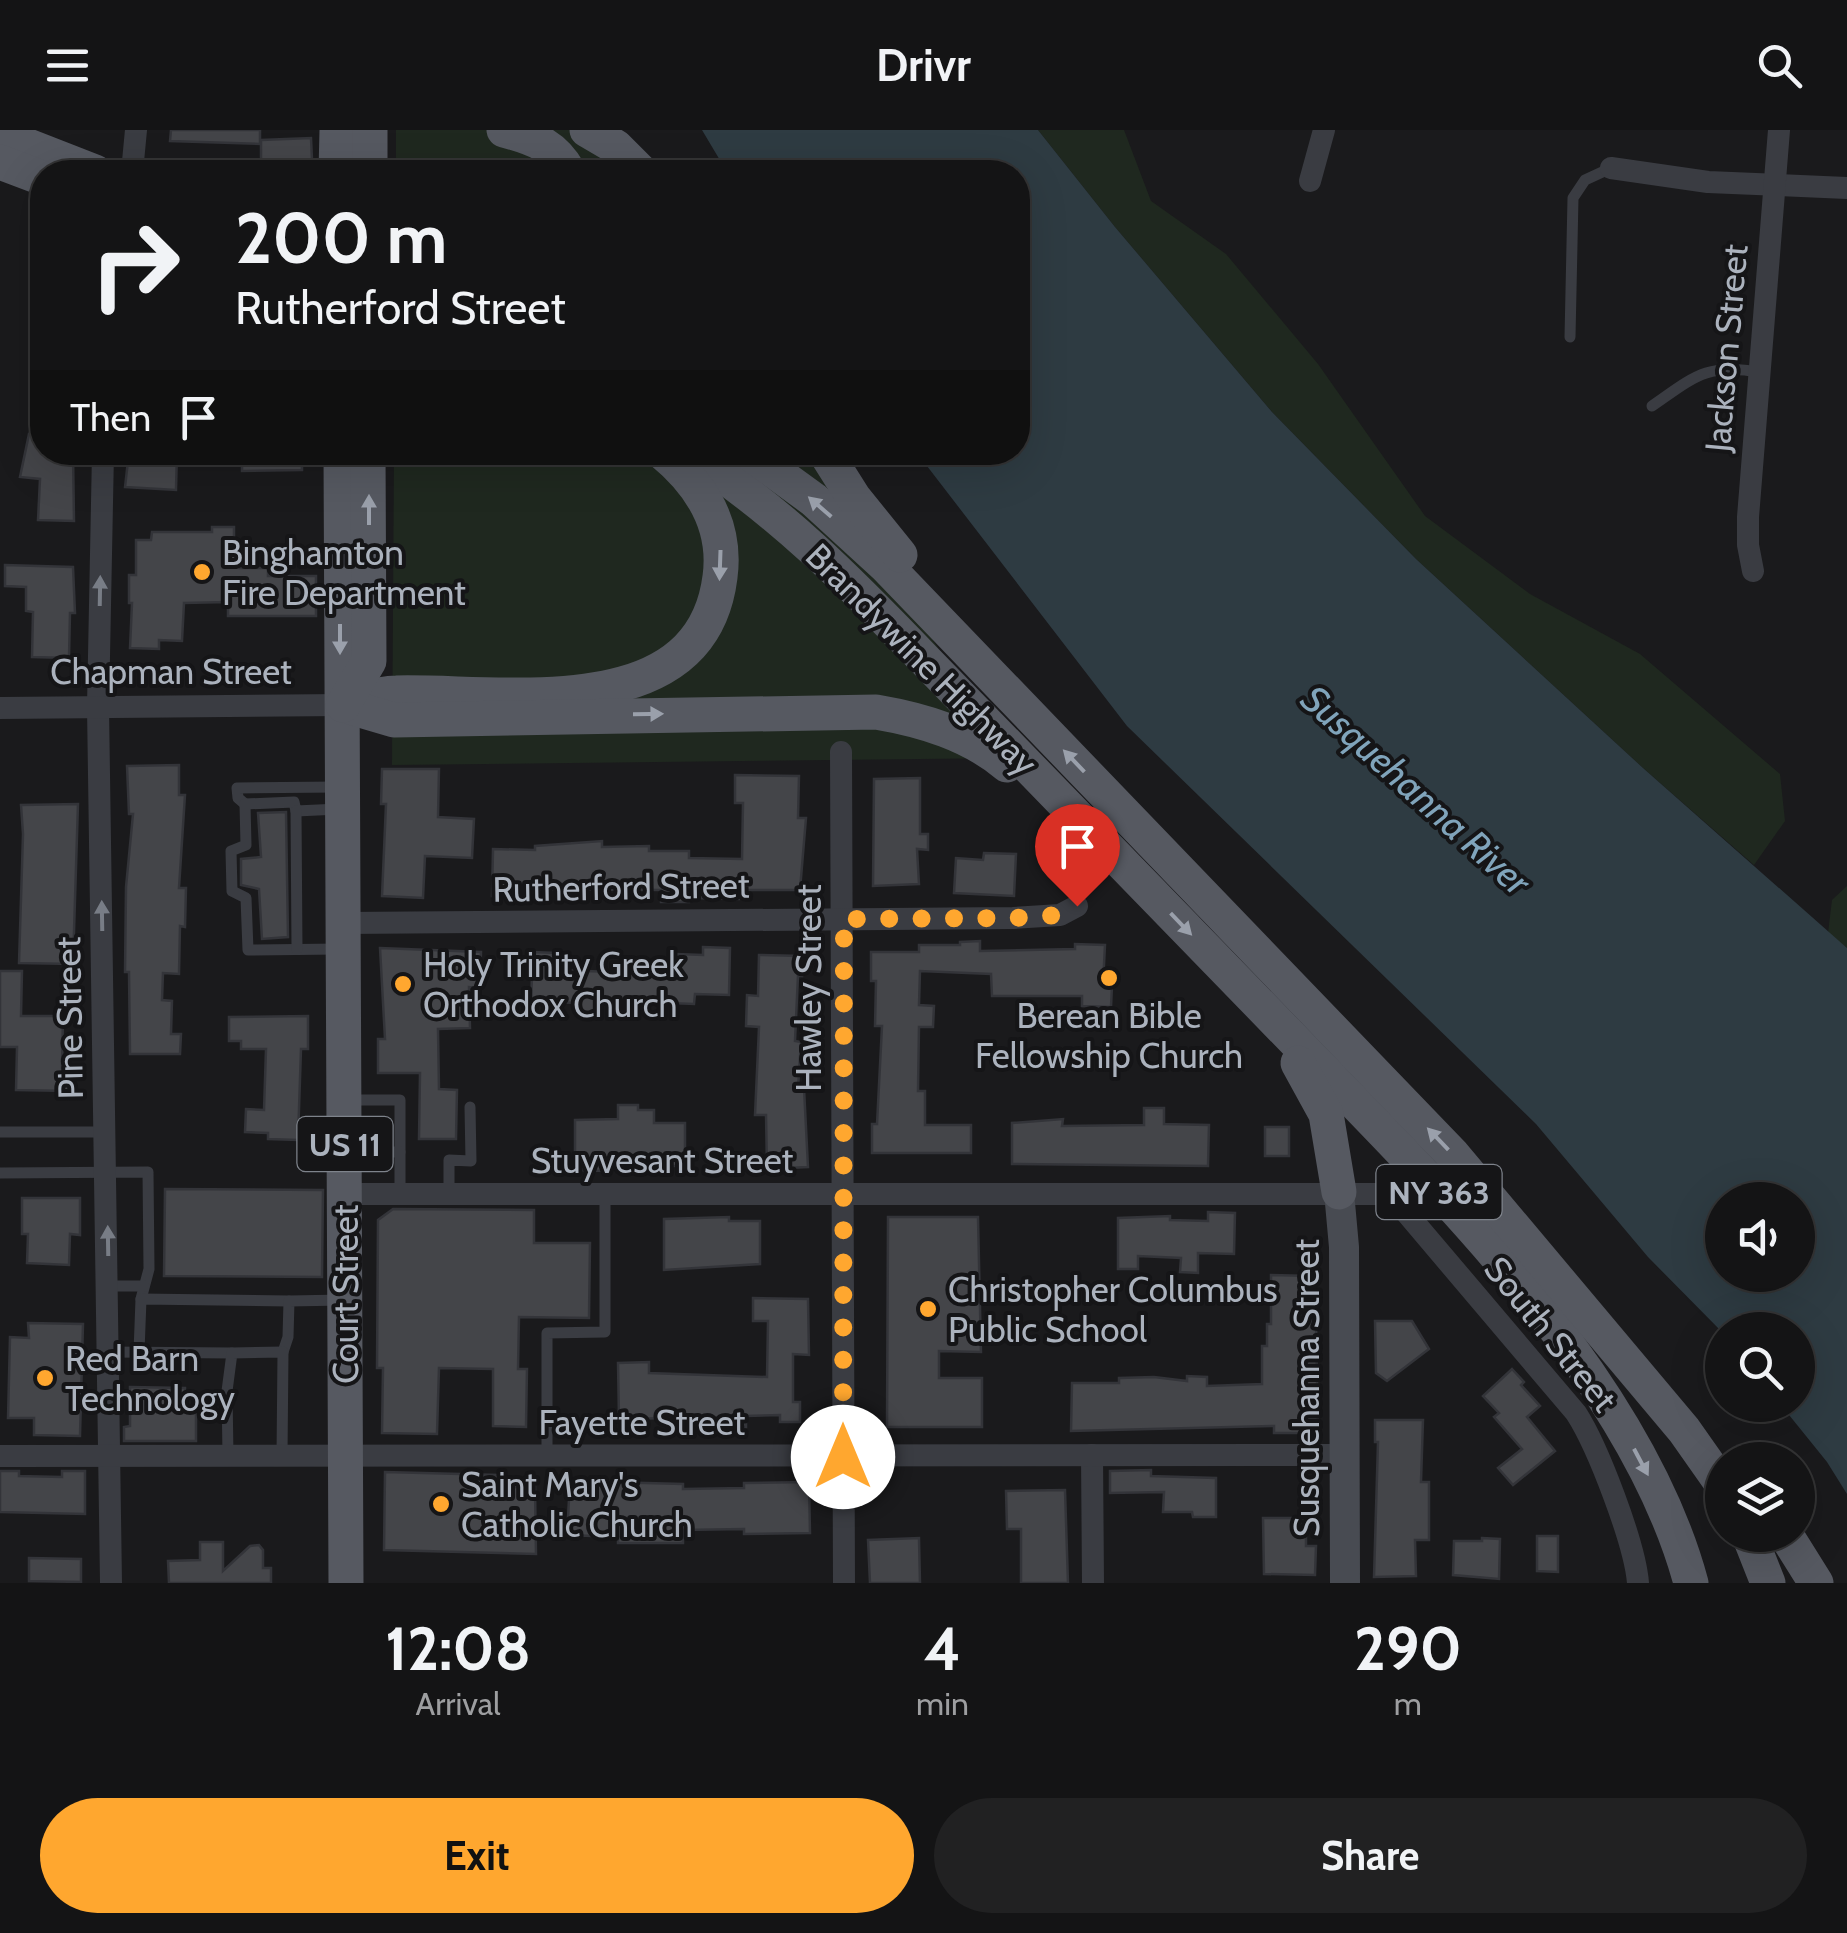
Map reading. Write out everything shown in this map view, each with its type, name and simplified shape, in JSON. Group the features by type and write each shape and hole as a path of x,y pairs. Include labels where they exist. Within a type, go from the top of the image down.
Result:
{"main road":[{"path":"336,160 337,130"},
{"path":"370,130 370,160"},
{"path":"504,130 538,139 561,160"},
{"path":"587,130 616,146 629,160"},
{"path":"0,135 65,160"},
{"path":"0,162 30,173"},
{"name":"Court Street","path":"341,465 344,936 365,1103 365,1146 345,1194 346,1583"},
{"path":"343,704 370,661 368,465"},
{"path":"343,704 391,692 593,691 641,680 674,662 710,614 720,576 721,547 704,497 677,465"},
{"name":"Brandywine Highway","path":"706,465 763,505 826,560 1436,1190 1561,1338 1608,1404 1667,1515 1691,1583"},
{"name":"Brandywine Highway","path":"766,465 814,500 886,566 1430,1130 1539,1254 1705,1460"},
{"path":"833,465 854,498 954,616 1026,712"},
{"path":"343,704 394,720 796,711 876,712 910,718 957,734 992,752 1113,854"},
{"path":"1234,978 1283,1040 1318,1096 1331,1134 1339,1192"},
{"path":"1539,1254 1711,1442"},
{"path":"1756,1552 1768,1583"},
{"path":"1797,1552 1816,1583"}],"street":[{"path":"133,160 136,130"},
{"path":"1310,181 1324,130"},
{"name":"Jackson Street","path":"1754,571 1748,545 1748,518 1779,130"},
{"path":"1611,168 1708,182 1847,188"},
{"name":"Pine Street","path":"103,465 98,707 110,1583"},
{"name":"Chapman Street","path":"0,708 343,704"},
{"name":"Hawley Street","path":"841,752 844,1583"},
{"name":"Rutherford Street","path":"344,936 844,919 1013,918 1060,915 1077,906"},
{"name":"Stuyvesant Street","path":"345,1194 1339,1192"},
{"name":"Susquehanna Street","path":"1339,1192 1344,1247 1345,1583"},
{"name":"South Street","path":"1339,1192 1379,1193 1394,1200 1570,1404 1596,1450 1634,1559 1638,1583"},
{"path":"1092,1455 1093,1583"},
{"name":"Fayette Street","path":"0,1456 1344,1455"}],"lane":[{"path":"1570,337 1573,198 1585,180 1611,168"},
{"path":"1652,406 1701,372 1736,368 1759,372"},
{"path":"246,845 252,828 237,788 343,798"},
{"path":"296,810 343,798"},
{"path":"245,804 294,802 296,810 291,825 297,949"},
{"path":"260,845 232,851 232,891 246,898 260,898"},
{"path":"246,898 248,950 297,949 344,936"},
{"path":"247,917 261,918"},
{"path":"365,1103 400,1100 400,1196"},
{"path":"450,1195 448,1160 472,1160 470,1106"},
{"path":"0,1132 106,1132"},
{"path":"365,1146 400,1152"},
{"path":"0,1173 148,1172 149,1269 143,1293 139,1352"},
{"path":"547,1458 548,1333 605,1332 605,1194"},
{"path":"108,1286 143,1293 289,1302 345,1300"},
{"path":"282,1456 283,1352 288,1338 289,1302"},
{"path":"109,1352 283,1352"},
{"path":"228,1456 232,1353"}],"shaded area":[{"path":"396,130 611,130 625,160 396,160"},
{"path":"1038,130 1124,130 1151,201 1226,254 1318,364 1425,516 1530,594 1640,654 1780,774 1785,821 1754,865 1416,559 1272,412"},
{"path":"394,465 817,465 1011,758 392,765"},
{"path":"1847,886 1847,948 1828,933 1832,900"}],"water":[{"name":"Susquehanna River","path":"702,130 1038,130 1272,412 1416,559 1643,768 1847,948 1847,1494 1815,1442 1795,1422 1815,1422 1815,1312 1705,1315 1648,1257 1536,1124 1127,726 926,465 1030,465 1030,160 720,160"}],"building":[{"path":"171,130 260,130 260,144 170,141"},
{"path":"311,138 312,159 261,160 261,140"},
{"path":"30,434 30,465 73,465 74,521 38,520 40,479 20,477"},
{"path":"128,465 177,465 176,490 125,487"},
{"path":"242,465 302,465 302,470 242,471"},
{"name":"Binghamton Fire Department","path":"212,527 234,527 234,541 240,541 240,568 268,568 268,576 316,576 316,616 228,616 228,602 184,603 182,641 159,640 159,649 130,648 129,575 136,575 136,540 151,540 152,532 212,532"},
{"path":"5,565 73,567 75,613 70,613 69,658 32,657 33,612 26,611 26,587 5,586"},
{"path":"179,765 179,795 185,795 179,888 186,888 185,927 180,926 179,974 163,973 162,1000 172,1001 171,1034 181,1034 180,1054 130,1054 129,972 125,972 126,887 133,814 129,814 127,766"},
{"path":"382,769 439,769 438,817 474,819 472,858 425,856 423,898 382,896 386,804 381,804"},
{"path":"735,775 799,776 798,818 806,818 800,890 739,890 739,899 689,898 689,902 661,902 661,890 520,889 520,897 492,896 493,849 535,850 535,846 602,841 602,847 649,846 649,851 689,851 689,858 742,859 743,803 735,803"},
{"path":"920,778 920,834 928,834 928,850 917,849 919,884 873,886 874,779"},
{"path":"78,804 73,964 19,963 21,805"},
{"path":"286,812 288,937 262,939 259,889 241,885 241,859 261,857 258,813"},
{"path":"984,853 1016,854 1014,896 954,893 956,858 983,860"},
{"path":"980,941 980,951 1105,945 1103,985 1112,986 1111,1007 1082,1006 1082,996 992,996 991,974 920,971 919,1005 934,1006 933,1027 919,1027 918,1091 925,1091 925,1125 971,1125 971,1153 872,1153 882,1026 875,1026 876,981 871,981 871,952 919,952 919,945"},
{"path":"703,947 730,948 729,995 695,994 694,1004 642,1002 642,1009 628,1009 629,1001 596,1000 595,1014 577,1013 577,1003 531,1001 533,952 557,953 556,970 614,972 615,965 676,973 677,954 703,955"},
{"path":"380,948 481,952 480,988 469,987 470,1028 438,1029 439,1089 457,1090 456,1139 419,1139 420,1073 378,1073 378,1039 385,1039"},
{"path":"759,955 802,956 795,1041 801,1042 798,1088 804,1088 808,1167 767,1169 766,1115 755,1115 759,1027 746,1026 747,995 758,996"},
{"path":"0,971 22,971 21,1016 63,1016 62,1068 71,1068 70,1091 16,1090 17,1047 0,1047"},
{"path":"308,1016 308,1049 301,1049 298,1140 268,1139 268,1133 245,1132 246,1109 264,1110 266,1049 241,1049 241,1041 229,1041 229,1017"},
{"path":"618,1105 654,1110 654,1123 685,1123 685,1166 575,1170 575,1120 618,1119"},
{"path":"1144,1108 1164,1108 1164,1124 1209,1125 1208,1166 1012,1164 1012,1123 1063,1119 1062,1126 1144,1125"},
{"path":"1265,1127 1289,1127 1289,1156 1265,1156"},
{"path":"165,1189 323,1190 322,1277 164,1276"},
{"path":"22,1198 80,1198 80,1235 70,1234 69,1265 27,1263 28,1234 22,1234"},
{"path":"393,1209 534,1210 534,1243 590,1243 589,1318 519,1317 518,1369 527,1369 526,1427 493,1426 493,1369 439,1368 437,1434 382,1433 383,1368 377,1368 378,1220"},
{"path":"1208,1212 1235,1213 1234,1254 1198,1253 1198,1273 1180,1272 1181,1258 1138,1256 1138,1269 1118,1269 1118,1218 1170,1216 1170,1220 1208,1221"},
{"path":"729,1217 729,1221 760,1221 760,1264 664,1270 664,1219"},
{"path":"888,1217 978,1217 981,1352 939,1351 939,1378 982,1378 982,1427 887,1427"},
{"path":"1271,1275 1312,1276 1318,1433 1274,1433 1274,1426 1071,1431 1072,1383 1119,1383 1119,1378 1154,1377 1187,1381 1187,1376 1207,1377 1207,1386 1262,1384 1262,1346 1267,1346 1267,1324 1271,1324"},
{"path":"753,1298 808,1299 809,1355 793,1354 793,1402 800,1402 800,1422 780,1422 780,1415 746,1416 746,1427 674,1424 674,1418 619,1419 618,1363 649,1362 649,1373 767,1377 768,1321 753,1321"},
{"path":"1375,1321 1412,1321 1429,1349 1387,1381 1376,1373"},
{"name":"Red Barn Technology","path":"28,1323 83,1324 80,1436 34,1435 34,1418 8,1418 10,1337 29,1338"},
{"path":"1512,1369 1540,1406 1527,1417 1555,1451 1513,1485 1498,1468 1522,1449 1494,1417 1499,1413 1483,1396"},
{"path":"130,1387 185,1388 185,1412 196,1412 196,1441 124,1441 124,1427 130,1426"},
{"path":"1375,1420 1423,1420 1421,1482 1429,1482 1429,1540 1415,1540 1416,1576 1374,1577 1378,1442"},
{"path":"1151,1470 1151,1476 1216,1478 1216,1517 1163,1512 1164,1492 1110,1493 1110,1471"},
{"path":"0,1471 19,1471 19,1476 62,1477 62,1471 85,1471 85,1514 0,1512"},
{"path":"385,1472 499,1475 499,1488 535,1486 536,1554 384,1550"},
{"path":"570,1481 683,1484 683,1489 809,1482 810,1533 683,1530 683,1543 618,1543 618,1537 567,1535"},
{"path":"1065,1490 1068,1583 1021,1583 1021,1529 1007,1529 1006,1491"},
{"path":"1263,1518 1306,1518 1306,1546 1316,1546 1315,1575 1264,1574"},
{"path":"1537,1536 1558,1536 1558,1572 1537,1571"},
{"path":"919,1538 920,1583 870,1583 868,1540"},
{"path":"1500,1539 1499,1579 1453,1575 1454,1541"},
{"path":"200,1542 223,1542 223,1571 250,1546 259,1545 263,1550 263,1568 271,1568 271,1583 169,1583 168,1561 200,1560"},
{"path":"29,1558 81,1559 81,1582 29,1581"}],"place":[{"name":"Binghamton Fire Department","path":"202,572"},
{"name":"Berean Bible Fellowship Church","path":"1109,978"},
{"name":"Holy Trinity Greek Orthodox Church","path":"403,984"},
{"name":"Christopher Columbus Public School","path":"928,1309"},
{"name":"Red Barn Technology","path":"45,1378"},
{"name":"Saint Mary's Catholic Church","path":"441,1504"}],"route":[{"path":"843,1457 844,919 1013,918 1060,915 1077,906"}]}
